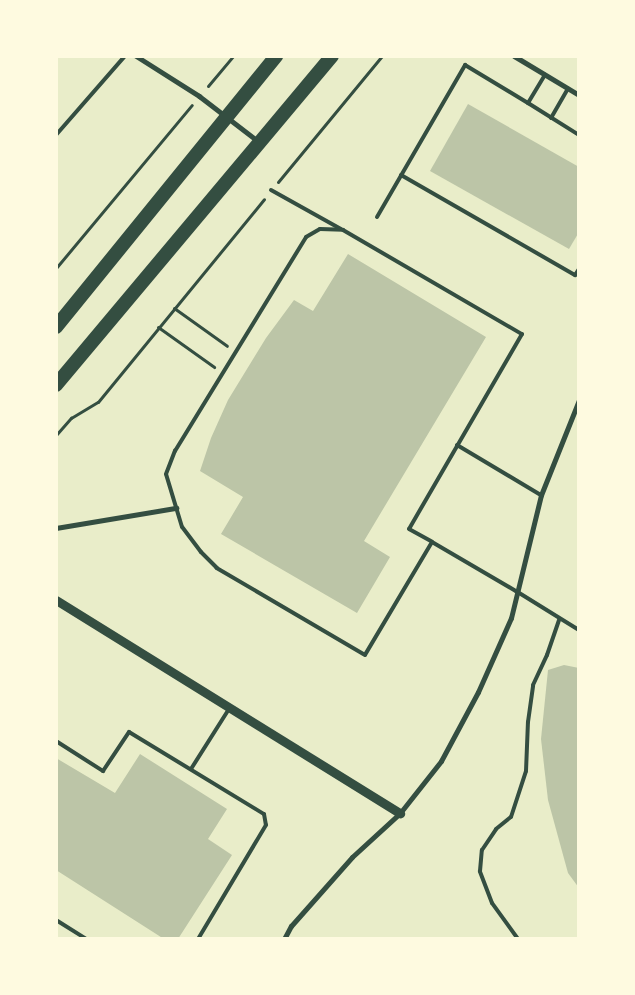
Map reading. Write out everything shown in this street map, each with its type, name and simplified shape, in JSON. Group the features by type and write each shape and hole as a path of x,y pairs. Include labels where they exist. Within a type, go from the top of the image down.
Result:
{"highway":[{"path":"56,327 229,117 276,56"},
{"path":"56,385 332,56"}],"street":[{"path":"136,56 199,96 260,142"},
{"path":"514,56 579,95"},
{"path":"284,939 291,926 352,857 400,813 441,761 478,692 511,618 516,591 541,495 579,400"},
{"path":"56,528 176,508"},
{"path":"56,600 229,709 400,813"}],"lane":[{"path":"56,135 125,56"},
{"path":"377,217 465,65 579,135"},
{"path":"528,104 545,75"},
{"path":"551,118 568,89"},
{"path":"401,175 575,275 579,269"},
{"path":"272,190 522,334 409,529 516,591 559,620 579,630"},
{"path":"343,230 320,230 306,237 175,451 166,474 182,527 201,552 217,568 365,654 432,542"},
{"path":"457,445 541,495"},
{"path":"518,939 492,903 480,871 480,864 482,850 496,829 511,817 526,771 528,722 533,686 547,655 559,620"},
{"path":"191,769 229,709"},
{"path":"56,741 103,771 129,732 264,814 266,825 198,939"},
{"path":"56,920 86,939"}],"path":[{"path":"56,268 233,56"},
{"path":"56,435 71,418 98,402 382,56"},
{"path":"174,308 236,352"},
{"path":"158,328 222,373"}],"building":[{"path":"468,104 579,167 579,232 569,249 430,171"},
{"path":"348,254 486,337 364,541 390,557 357,613 221,534 243,497 200,471 211,438 228,400 266,338 294,300 313,311"},
{"path":"564,665 579,668 579,888 568,873 548,800 541,739 548,670"},
{"path":"140,754 227,809 208,839 232,855 178,939 164,939 56,870 56,758 115,793"}]}
